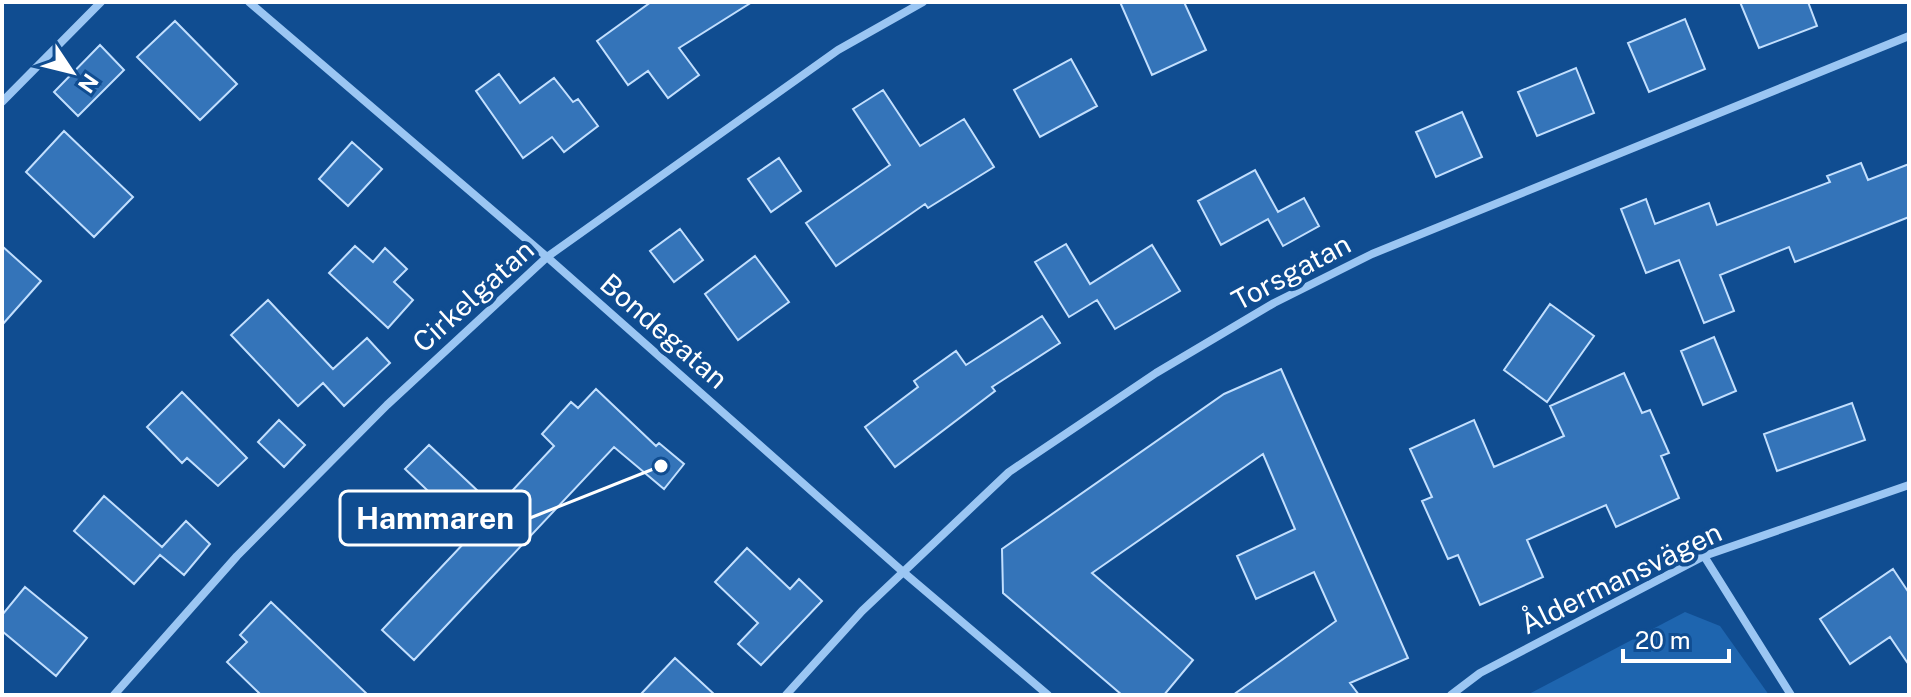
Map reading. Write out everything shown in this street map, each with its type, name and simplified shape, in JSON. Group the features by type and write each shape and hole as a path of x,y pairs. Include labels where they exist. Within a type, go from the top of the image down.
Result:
{"street":[{"path":"2,102 101,2"},
{"name":"Bondegatan","path":"249,2 547,257 902,571 1048,695"},
{"name":"Cirkelgatan","path":"114,695 247,545 387,405 547,257 838,50 923,2"},
{"name":"Torsgatan","path":"786,695 902,571 1009,472 1156,373 1274,303 1387,248 1909,36"},
{"name":"Åldermansvägen","path":"1451,695 1480,673 1704,556 1909,485"},
{"path":"1704,556 1791,695"}],"shaded area":[{"path":"1685,612 1720,626 1769,695 1527,695"}],"building":[{"path":"651,2 752,2 679,48 699,75 668,98 648,71 628,85 597,41"},
{"path":"1120,2 1184,2 1206,50 1152,75"},
{"path":"1740,2 1808,2 1817,26 1759,48"},
{"path":"1685,19 1705,69 1649,92 1628,43"},
{"path":"175,21 237,84 200,120 137,57"},
{"path":"100,45 124,70 78,116 54,92"},
{"path":"1071,59 1097,106 1040,137 1014,90"},
{"path":"1576,68 1594,113 1537,136 1518,92"},
{"path":"499,74 520,103 554,78 573,102 578,99 598,126 564,152 552,137 523,158 476,91"},
{"path":"883,90 920,146 964,119 994,167 928,208 925,204 836,266 806,223 890,165 853,109"},
{"path":"1462,112 1482,157 1436,177 1416,132"},
{"path":"64,131 133,197 94,237 26,172"},
{"path":"352,142 382,169 348,206 319,179"},
{"path":"779,158 801,191 771,212 748,179"},
{"path":"1861,163 1868,180 1909,164 1909,217 1795,262 1789,247 1720,275 1734,311 1704,323 1679,260 1646,273 1621,209 1646,199 1655,224 1709,203 1717,225 1830,182 1827,176"},
{"path":"1255,170 1278,212 1304,198 1319,226 1283,246 1268,219 1221,245 1198,201"},
{"path":"680,229 703,260 674,282 650,251"},
{"path":"1066,244 1090,284 1152,245 1180,291 1115,329 1097,300 1069,317 1035,262"},
{"path":"2,246 41,281 2,325"},
{"path":"355,246 373,262 385,248 407,269 394,282 413,300 388,328 329,273"},
{"path":"755,256 789,302 738,340 705,294"},
{"path":"268,300 333,369 367,338 390,363 344,406 323,383 298,406 231,335"},
{"path":"1550,304 1594,336 1547,402 1504,370"},
{"path":"1042,316 1060,343 992,387 995,391 895,467 865,427 918,387 914,381 956,351 966,365"},
{"path":"1714,337 1736,391 1703,405 1681,351"},
{"path":"1281,369 1408,658 1350,683 1359,695 1233,695 1336,621 1314,572 1256,599 1237,556 1295,529 1263,454 1092,573 1193,660 1164,695 1122,695 1003,593 1002,549 1224,394"},
{"path":"1624,373 1642,413 1650,410 1669,453 1661,456 1679,498 1616,527 1606,505 1527,540 1543,577 1480,605 1458,555 1448,559 1422,501 1432,497 1410,449 1474,420 1494,467 1564,436 1550,406"},
{"path":"596,389 656,446 659,443 684,464 664,489 614,447 414,660 382,630 466,541 440,516 447,509 405,469 429,445 496,508 554,446 542,434 571,402 578,408"},
{"path":"182,392 247,458 218,486 187,458 182,463 147,427"},
{"path":"1852,403 1865,440 1777,471 1764,434"},
{"path":"279,420 305,445 284,467 258,442"},
{"path":"104,496 162,547 186,521 210,544 184,575 160,555 134,584 74,531"},
{"path":"747,548 790,589 799,579 822,601 761,665 738,644 758,623 715,582"},
{"path":"1893,569 1909,593 1909,665 1890,637 1850,664 1820,619"},
{"path":"25,587 87,638 56,676 2,631 2,615"},
{"path":"271,602 368,695 261,695 227,662 247,642 240,635"},
{"path":"675,658 715,695 640,695"}],"place":[{"name":"Hammaren","path":"661,466"}]}
